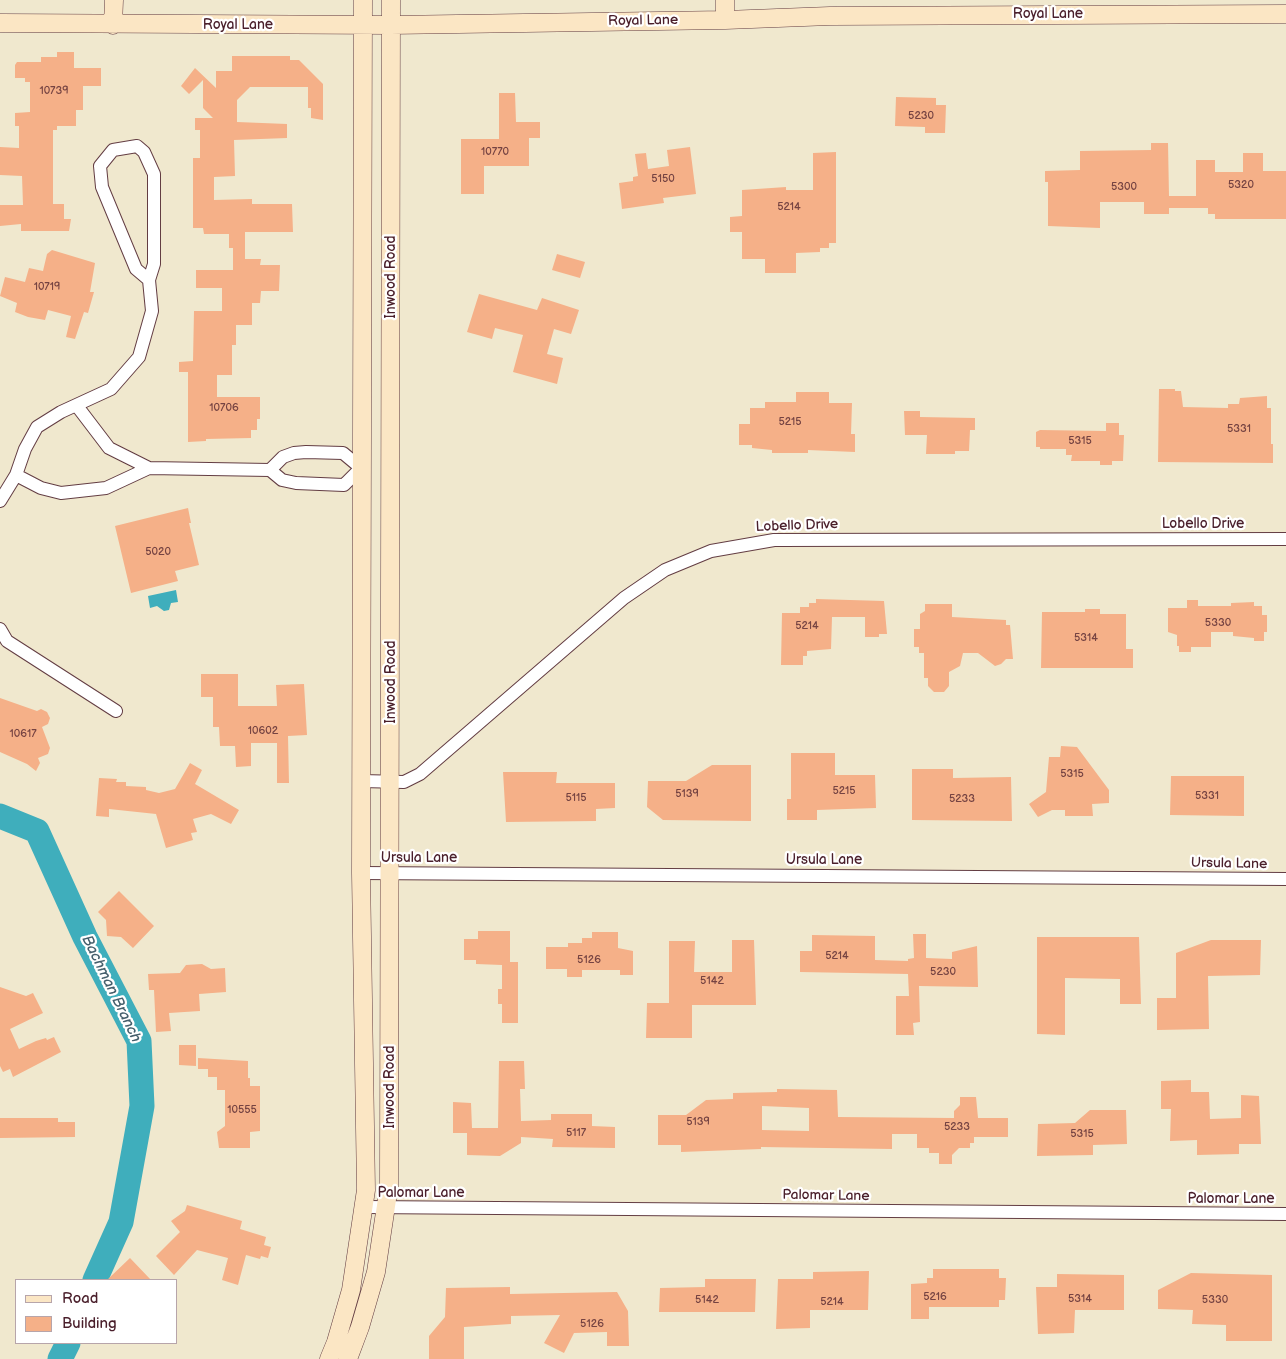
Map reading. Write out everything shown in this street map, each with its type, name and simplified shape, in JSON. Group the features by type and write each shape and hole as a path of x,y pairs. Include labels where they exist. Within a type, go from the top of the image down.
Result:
{"main road":[{"path":"113,25 114,0"},
{"name":"Inwood Road","path":"329,1359 336,1342 351,1290 365,1207 366,1168 361,873 363,0"},
{"name":"Inwood Road","path":"348,1359 360,1327 376,1272 387,1207 390,1042 391,0"},
{"path":"725,0 725,20"},
{"name":"Royal Lane","path":"0,23 391,25 725,20 1177,7 1286,14"},
{"path":"361,468 390,468"}],"street":[{"path":"0,501 16,475 25,449 37,427 61,412 110,390 139,357 152,311 149,280 154,264 154,174 144,152 137,146 113,150 100,166 102,187 136,269 149,280"},
{"path":"77,406 109,448 149,468 270,470 282,480 296,484 344,485 361,468 343,452 306,452 294,453 283,457 270,470"},
{"path":"16,475 41,488 61,492 84,491 106,488 149,468"},
{"name":"Lobello Drive","path":"361,781 404,782 433,765 624,598 665,570 712,551 774,540 1286,539"},
{"path":"0,629 7,640 116,711"},
{"name":"Ursula Lane","path":"361,873 1286,879"},
{"name":"Palomar Lane","path":"365,1207 1286,1214"}],"water":[{"path":"176,590 178,602 171,603 169,610 164,611 157,606 150,608 148,596"}],"building":[{"path":"57,52 74,52 74,68 101,68 101,86 83,86 83,110 76,110 76,126 57,126 57,130 53,130 53,204 64,204 64,219 71,219 69,231 21,231 21,224 0,226 0,205 23,205 22,176 0,175 0,147 19,148 19,126 15,126 15,113 30,112 30,82 25,82 25,78 15,78 15,65 17,62 41,62 41,57 57,57"},
{"path":"232,56 290,56 290,60 299,60 323,84 323,120 311,118 311,108 308,108 308,87 250,87 237,100 237,122 287,124 287,138 234,140 235,176 214,177 214,200 252,199 252,204 292,204 293,232 245,232 245,259 261,259 260,265 280,265 279,291 261,291 260,303 252,303 252,325 236,325 236,345 232,345 232,375 217,375 217,397 260,397 260,419 257,419 257,430 251,430 251,438 206,439 206,441 188,442 188,372 179,372 179,362 193,361 194,311 222,311 222,288 196,288 196,270 233,270 233,248 229,248 229,234 204,234 203,228 193,228 193,158 200,158 200,130 195,130 195,118 213,118 203,108 203,80 189,94 181,86 195,68 216,88 216,71 232,71"},
{"path":"499,93 515,93 516,122 540,122 540,138 529,138 529,166 484,166 484,194 461,194 461,139 499,139"},
{"path":"896,97 936,98 936,105 946,105 945,133 925,133 925,127 895,126"},
{"path":"1151,143 1168,143 1169,196 1196,196 1196,160 1215,160 1215,172 1243,172 1243,153 1263,153 1263,171 1286,171 1286,219 1215,219 1215,214 1208,214 1208,208 1169,208 1169,214 1144,214 1144,202 1100,202 1100,228 1048,226 1048,182 1045,182 1045,171 1080,170 1080,151 1151,150"},
{"path":"690,147 696,194 663,198 664,203 622,209 619,183 633,181 633,177 638,176 635,154 646,153 648,169 669,166 667,150"},
{"path":"836,152 836,243 829,243 829,248 820,248 820,252 796,253 796,273 765,273 765,259 742,259 742,232 730,232 730,217 742,216 742,190 786,187 786,190 813,190 813,153"},
{"path":"52,250 95,263 90,292 94,292 88,313 84,312 75,339 66,337 71,316 48,310 45,320 28,317 15,312 17,303 0,296 5,277 25,282 29,268 43,271 47,254"},
{"path":"557,254 585,262 580,278 552,270"},
{"path":"479,294 537,310 542,298 579,310 571,334 554,329 547,354 563,358 557,384 513,372 523,335 495,328 492,339 467,332"},
{"path":"1159,389 1181,391 1183,407 1228,408 1228,404 1239,404 1240,398 1267,396 1267,408 1271,408 1273,463 1158,462"},
{"path":"796,392 829,392 829,403 852,403 851,434 855,434 855,452 808,450 808,453 772,453 772,450 752,448 752,445 739,445 739,424 750,424 750,408 765,408 765,402 796,402"},
{"path":"904,411 920,411 920,417 975,418 975,430 970,430 969,451 955,451 955,454 926,454 927,435 905,435"},
{"path":"1106,423 1119,423 1119,435 1124,435 1123,461 1112,461 1112,465 1100,465 1100,461 1071,461 1072,455 1066,455 1066,449 1040,449 1040,447 1036,447 1036,432 1040,430 1106,431"},
{"path":"188,508 191,523 189,523 199,565 175,571 178,581 131,593 115,526"},
{"path":"816,599 884,601 887,634 879,634 879,637 865,637 865,617 832,617 831,649 807,651 807,656 803,656 803,665 781,665 782,613 800,613 800,607 809,607 809,603 816,603"},
{"path":"1187,600 1198,600 1198,606 1231,606 1231,603 1254,602 1254,606 1262,606 1262,615 1267,615 1267,632 1264,632 1264,641 1254,641 1254,638 1233,636 1233,632 1211,632 1211,647 1191,647 1191,652 1179,652 1177,635 1168,632 1168,608 1187,608"},
{"path":"925,604 952,604 952,617 1006,620 1006,625 1010,625 1013,659 1006,659 1001,664 995,666 978,653 963,653 960,666 949,672 949,686 944,692 934,692 928,686 928,678 924,678 924,653 919,653 919,647 914,647 914,629 920,629 920,614 925,611"},
{"path":"1085,609 1100,609 1100,614 1126,614 1126,649 1133,649 1133,668 1041,668 1042,612 1085,612"},
{"path":"201,674 238,674 238,706 277,706 276,685 304,684 307,735 288,736 289,783 277,783 277,743 251,743 251,766 236,767 235,746 220,746 219,727 213,727 213,697 201,697"},
{"path":"0,698 37,711 41,709 47,712 50,718 48,724 42,727 50,748 48,754 38,758 40,763 36,771 27,764 0,752"},
{"path":"1061,746 1077,747 1109,790 1109,803 1092,804 1093,816 1065,816 1065,810 1052,810 1038,817 1029,804 1046,792 1049,757 1060,757"},
{"path":"791,753 835,753 835,775 875,775 876,808 817,810 817,820 787,820 787,799 791,799"},
{"path":"190,763 202,770 195,784 239,810 231,824 211,814 193,819 197,832 191,833 193,840 166,848 156,814 109,809 109,817 96,816 99,778 117,779 116,782 126,782 126,786 146,787 146,790 159,793 175,789"},
{"path":"712,765 751,765 751,821 663,820 647,807 648,781 686,781"},
{"path":"912,769 953,769 953,778 1011,777 1012,821 912,820"},
{"path":"503,772 557,772 556,783 615,783 615,808 596,809 596,821 506,822"},
{"path":"1171,776 1244,776 1244,816 1170,815"},
{"path":"119,891 154,926 133,948 121,937 107,936 106,920 98,912"},
{"path":"478,931 510,931 510,962 518,962 518,1023 502,1023 502,1004 498,1004 498,989 502,989 502,965 476,964 476,960 464,960 464,939 478,939"},
{"path":"592,932 618,932 618,948 633,951 633,975 620,975 620,970 582,970 582,977 567,977 567,969 546,969 546,947 568,947 568,943 582,943 582,938 592,938"},
{"path":"913,934 926,934 926,958 952,959 952,952 977,946 978,987 919,986 920,1022 913,1023 914,1035 896,1035 896,996 909,996 908,974 800,972 800,951 812,951 812,935 875,936 875,960 908,961 908,959 914,958"},
{"path":"1037,937 1139,937 1141,1004 1120,1004 1120,979 1065,978 1065,1035 1037,1034"},
{"path":"732,940 754,940 756,1005 692,1005 692,1038 646,1038 647,1003 669,1003 669,941 695,941 694,972 732,972"},
{"path":"1211,940 1261,940 1260,975 1208,976 1209,1029 1157,1030 1157,998 1176,998 1176,953"},
{"path":"202,964 211,969 225,968 226,992 199,994 200,1011 169,1013 171,1031 156,1032 154,990 149,990 148,974 180,973 186,965"},
{"path":"0,987 26,996 33,993 43,1013 10,1029 19,1049 36,1041 54,1037 61,1052 13,1077 10,1069 3,1072 0,1066"},
{"path":"179,1045 196,1045 196,1066 179,1065"},
{"path":"198,1058 248,1061 250,1086 260,1086 260,1131 250,1132 250,1148 219,1148 217,1132 225,1126 225,1090 217,1090 217,1077 208,1077 208,1069 198,1069"},
{"path":"499,1061 524,1061 525,1089 520,1089 521,1121 551,1120 551,1114 592,1114 592,1126 615,1127 615,1148 552,1147 553,1139 521,1137 521,1143 500,1156 467,1155 467,1133 453,1133 453,1102 471,1103 472,1128 498,1128"},
{"path":"1191,1080 1191,1092 1209,1092 1210,1119 1241,1118 1241,1095 1259,1096 1261,1144 1239,1144 1239,1154 1197,1155 1197,1140 1170,1141 1171,1109 1161,1109 1161,1081"},
{"path":"777,1089 837,1090 838,1117 954,1118 954,1111 960,1105 960,1097 976,1097 978,1118 1008,1118 1008,1137 974,1137 974,1143 970,1143 970,1148 959,1148 952,1155 952,1164 939,1164 939,1153 929,1153 929,1148 917,1148 917,1134 892,1134 892,1149 761,1147 761,1149 681,1152 681,1145 658,1145 658,1115 686,1115 706,1100 733,1099 733,1093 777,1092","holes":["762,1106 809,1108 809,1131 762,1130"]},
{"path":"1090,1110 1126,1110 1127,1144 1093,1145 1093,1155 1037,1156 1038,1124 1075,1123"},
{"path":"0,1118 58,1118 58,1122 75,1122 75,1137 0,1138"},
{"path":"187,1205 242,1221 240,1229 266,1237 264,1245 271,1247 268,1258 261,1256 260,1259 246,1255 238,1285 222,1280 228,1258 197,1250 174,1275 156,1256 180,1232 171,1221 185,1211"},
{"path":"130,1258 150,1279 108,1279"},
{"path":"933,1269 999,1269 999,1278 1006,1278 1005,1300 999,1300 999,1307 929,1307 929,1319 911,1319 911,1284 927,1283 927,1278 933,1278"},
{"path":"869,1271 868,1310 810,1310 810,1328 776,1329 778,1279 813,1279 813,1272"},
{"path":"1191,1273 1272,1275 1272,1341 1226,1341 1226,1325 1192,1324 1193,1310 1158,1309 1158,1290"},
{"path":"1057,1274 1124,1275 1124,1310 1075,1310 1074,1333 1038,1334 1036,1287 1057,1287"},
{"path":"705,1279 756,1279 755,1312 659,1312 660,1288 705,1287"},
{"path":"510,1287 510,1294 617,1292 628,1311 629,1346 607,1346 607,1332 574,1333 564,1353 544,1343 560,1315 511,1316 511,1324 464,1327 464,1359 429,1359 429,1336 445,1317 446,1288"}],"waterway":[{"name":"Bachman Branch","path":"0,816 37,831 85,937 139,1041 142,1106 121,1222 95,1279"},
{"name":"Bachman Branch","path":"60,1359 68,1344"}]}
